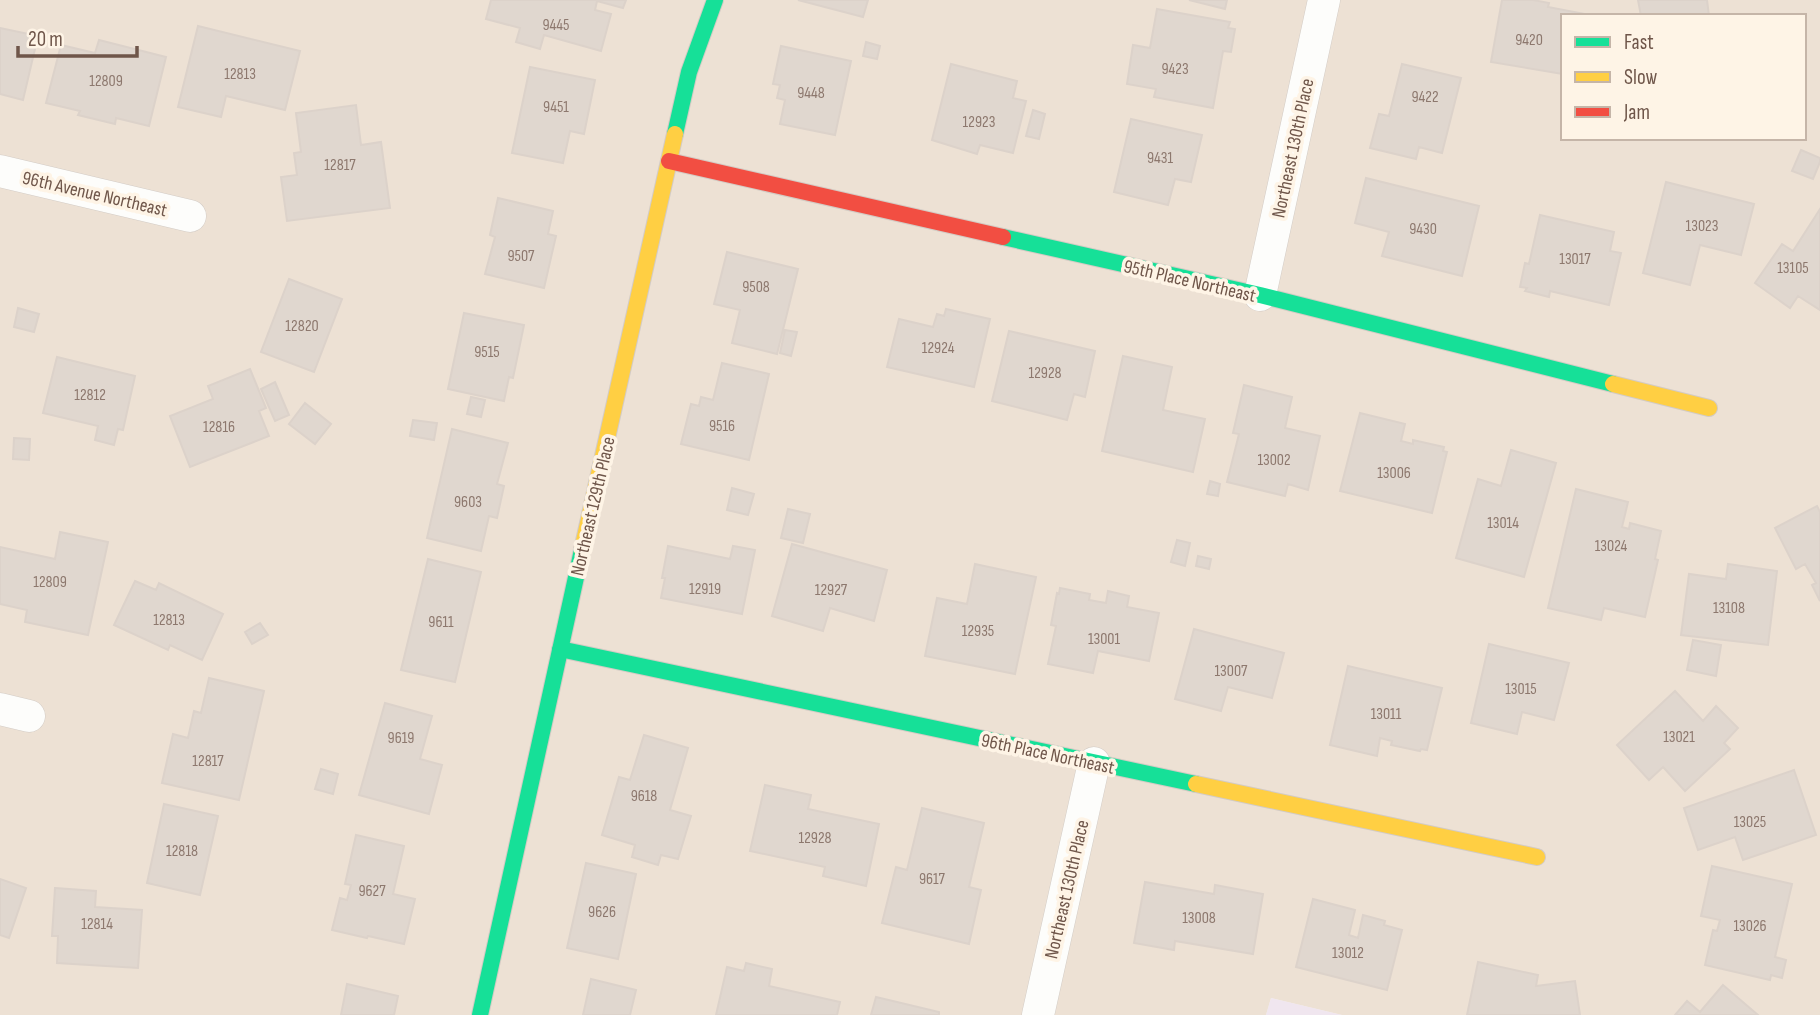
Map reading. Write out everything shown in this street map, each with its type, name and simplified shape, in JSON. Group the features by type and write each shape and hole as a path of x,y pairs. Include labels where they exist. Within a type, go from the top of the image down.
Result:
{"street":[{"name":"Northeast 129th Place","path":"480,1015 689,72 715,0"},
{"name":"Northeast 130th Place","path":"1261,295 1324,0"},
{"name":"95th Place Northeast","path":"669,161 1261,295 1709,408"},
{"name":"96th Avenue Northeast","path":"0,171 190,216"},
{"name":"96th Place Northeast","path":"559,649 1537,857"},
{"name":"Northeast 130th Place","path":"1038,1015 1094,763"}],"shaded area":[{"path":"0,0 1820,0 1820,1015 1342,1015 1271,998 1266,1015 0,1015"},
{"path":"1271,998 1342,1015 1266,1015"}],"building":[{"path":"491,0 626,0 623,8 597,1 595,10 611,14 601,51 544,35 540,49 516,42 520,28 486,19"},
{"path":"798,0 868,0 863,17"},
{"path":"1189,0 1227,0 1225,9"},
{"path":"1502,0 1533,0 1549,3 1548,7 1585,14 1561,14 1561,74 1491,62"},
{"path":"1638,0 1707,0 1709,14 1641,14"},
{"path":"1157,9 1230,22 1228,28 1235,29 1231,52 1223,51 1213,108 1154,97 1156,89 1127,84 1133,45 1150,48"},
{"path":"198,26 300,51 285,110 226,96 221,117 178,107"},
{"path":"0,28 38,36 23,100 0,94"},
{"path":"99,40 166,57 149,126 116,118 115,124 78,115 80,111 46,103 61,45 95,53"},
{"path":"866,42 880,46 877,59 863,56"},
{"path":"781,46 851,61 835,135 780,124 785,100 777,98 780,85 773,84"},
{"path":"951,64 1017,81 1013,98 1026,101 1013,153 980,145 977,154 932,140"},
{"path":"1402,64 1461,78 1442,153 1419,147 1416,159 1370,148 1379,114 1389,116"},
{"path":"530,67 595,80 584,134 570,131 563,163 512,153"},
{"path":"356,105 361,145 381,142 390,208 287,221 281,177 297,175 294,153 301,152 296,113"},
{"path":"1033,110 1045,114 1039,139 1026,136"},
{"path":"1131,119 1202,135 1191,182 1175,179 1168,205 1114,192"},
{"path":"1801,150 1820,158 1813,179 1792,171"},
{"path":"1366,178 1479,206 1462,276 1382,256 1389,232 1355,223"},
{"path":"1666,182 1754,204 1741,255 1700,245 1690,285 1643,273"},
{"path":"498,198 553,211 548,234 556,236 544,288 485,274 495,237 490,235"},
{"path":"1820,209 1820,310 1798,296 1790,308 1755,283 1782,244 1793,251"},
{"path":"1540,215 1614,232 1610,251 1621,253 1609,305 1550,291 1549,297 1525,291 1527,288 1520,287 1525,263 1529,264"},
{"path":"727,252 798,269 777,354 732,343 740,310 714,304"},
{"path":"289,279 342,299 314,372 261,352"},
{"path":"18,308 39,314 34,332 14,327"},
{"path":"946,309 990,319 974,387 887,367 899,319 933,327 937,314 944,316"},
{"path":"464,313 524,325 513,378 509,377 504,401 448,389"},
{"path":"785,330 797,332 791,356 780,353"},
{"path":"1009,331 1095,351 1085,397 1074,394 1067,420 992,401"},
{"path":"1123,356 1172,367 1163,410 1205,419 1193,472 1102,451"},
{"path":"57,357 135,376 123,430 118,429 114,445 95,440 98,426 43,413"},
{"path":"722,363 769,374 749,460 681,444 691,404 699,406 701,397 713,400"},
{"path":"250,369 266,408 259,411 269,436 190,467 170,416 213,399 208,386"},
{"path":"275,382 289,415 275,421 261,389"},
{"path":"1244,385 1292,397 1285,428 1320,436 1308,490 1288,484 1285,496 1227,482 1239,434 1233,433"},
{"path":"471,397 485,400 481,417 467,414"},
{"path":"305,403 331,424 315,444 289,424"},
{"path":"1360,413 1405,424 1401,441 1413,444 1413,440 1444,447 1443,451 1447,452 1432,513 1340,491"},
{"path":"413,420 437,423 434,440 410,436"},
{"path":"452,429 508,443 497,484 504,486 497,518 489,516 481,551 427,538"},
{"path":"14,438 30,439 29,460 13,459"},
{"path":"1511,450 1556,463 1524,577 1456,558 1478,479 1501,486"},
{"path":"1210,481 1220,484 1218,496 1207,494"},
{"path":"732,488 754,494 748,515 727,510"},
{"path":"1576,489 1628,502 1622,527 1629,529 1630,523 1661,531 1655,559 1658,560 1645,617 1604,608 1601,620 1548,608"},
{"path":"1817,506 1820,512 1820,601 1812,585 1816,583 1805,564 1796,569 1775,528"},
{"path":"788,509 810,514 803,543 781,538"},
{"path":"60,532 108,542 88,635 25,622 27,610 0,604 0,547 55,559"},
{"path":"1177,540 1190,543 1185,566 1171,562"},
{"path":"792,544 887,570 874,621 830,608 823,631 772,616"},
{"path":"668,546 730,559 733,546 755,550 742,614 661,598"},
{"path":"1198,556 1211,559 1209,569 1196,566"},
{"path":"428,559 481,572 455,682 401,670"},
{"path":"975,564 1036,577 1015,674 925,656 937,598 967,604"},
{"path":"1728,564 1777,571 1768,645 1681,635 1689,574 1726,579"},
{"path":"135,581 156,590 159,583 223,614 202,660 170,645 168,650 114,625"},
{"path":"1060,588 1090,594 1089,600 1106,603 1108,591 1129,596 1127,607 1159,613 1149,661 1098,651 1093,673 1048,664 1056,626 1051,625"},
{"path":"260,623 268,635 252,644 245,632"},
{"path":"1194,629 1284,653 1272,698 1228,687 1221,711 1175,699"},
{"path":"1693,640 1721,645 1716,676 1687,670"},
{"path":"1489,644 1569,663 1554,720 1522,712 1517,734 1471,723"},
{"path":"1348,666 1442,688 1427,750 1391,745 1392,741 1380,738 1377,756 1330,745"},
{"path":"209,678 264,691 239,800 162,783 173,734 188,738 194,711 201,713"},
{"path":"1675,691 1703,721 1716,706 1738,728 1724,743 1730,749 1685,791 1663,767 1649,780 1617,745"},
{"path":"385,703 432,716 420,759 442,765 429,814 359,795"},
{"path":"644,735 688,748 670,810 691,816 678,859 661,855 658,865 632,857 635,845 602,835 619,777 630,780"},
{"path":"321,769 338,774 333,794 315,789"},
{"path":"1794,770 1816,835 1743,860 1735,837 1698,850 1684,808"},
{"path":"765,785 811,795 808,809 879,824 866,886 823,876 825,867 750,851"},
{"path":"164,804 218,816 200,895 147,883"},
{"path":"922,808 984,823 969,887 981,890 969,944 882,923 896,867 907,870"},
{"path":"356,835 404,846 393,894 415,899 404,944 332,930 340,898 347,900 351,885 345,884"},
{"path":"586,863 636,874 618,959 567,948"},
{"path":"1712,866 1792,884 1775,957 1786,960 1782,978 1771,975 1770,980 1705,965 1713,930 1717,931 1720,920 1701,916"},
{"path":"0,879 26,888 9,938 0,935"},
{"path":"1145,882 1214,894 1215,885 1263,894 1253,954 1175,941 1174,950 1134,943"},
{"path":"55,888 96,891 95,907 142,910 138,968 57,963 58,936 52,936"},
{"path":"1313,899 1355,910 1349,935 1358,938 1363,915 1385,921 1384,925 1402,930 1387,990 1296,967"},
{"path":"1478,962 1538,975 1536,986 1575,981 1580,1015 1467,1015"},
{"path":"746,963 772,969 769,986 840,1002 837,1015 716,1015 727,967 744,971"},
{"path":"591,979 636,990 630,1015 583,1015"},
{"path":"347,984 398,996 394,1015 341,1015"},
{"path":"1723,985 1758,1015 1675,1015 1687,1001 1700,1012"},
{"path":"876,997 939,1012 939,1015 871,1015"}],"traffic: fast":[{"path":"675,134 689,72 715,0"},
{"path":"1003,237 1260,295 1613,384"},
{"path":"480,1015 582,550"},
{"path":"560,649 1196,784"}],"traffic: slow":[{"path":"582,550 675,134"},
{"path":"1613,384 1709,408"},
{"path":"1196,784 1537,857"}],"traffic: jam":[{"path":"669,161 1003,237"}]}
